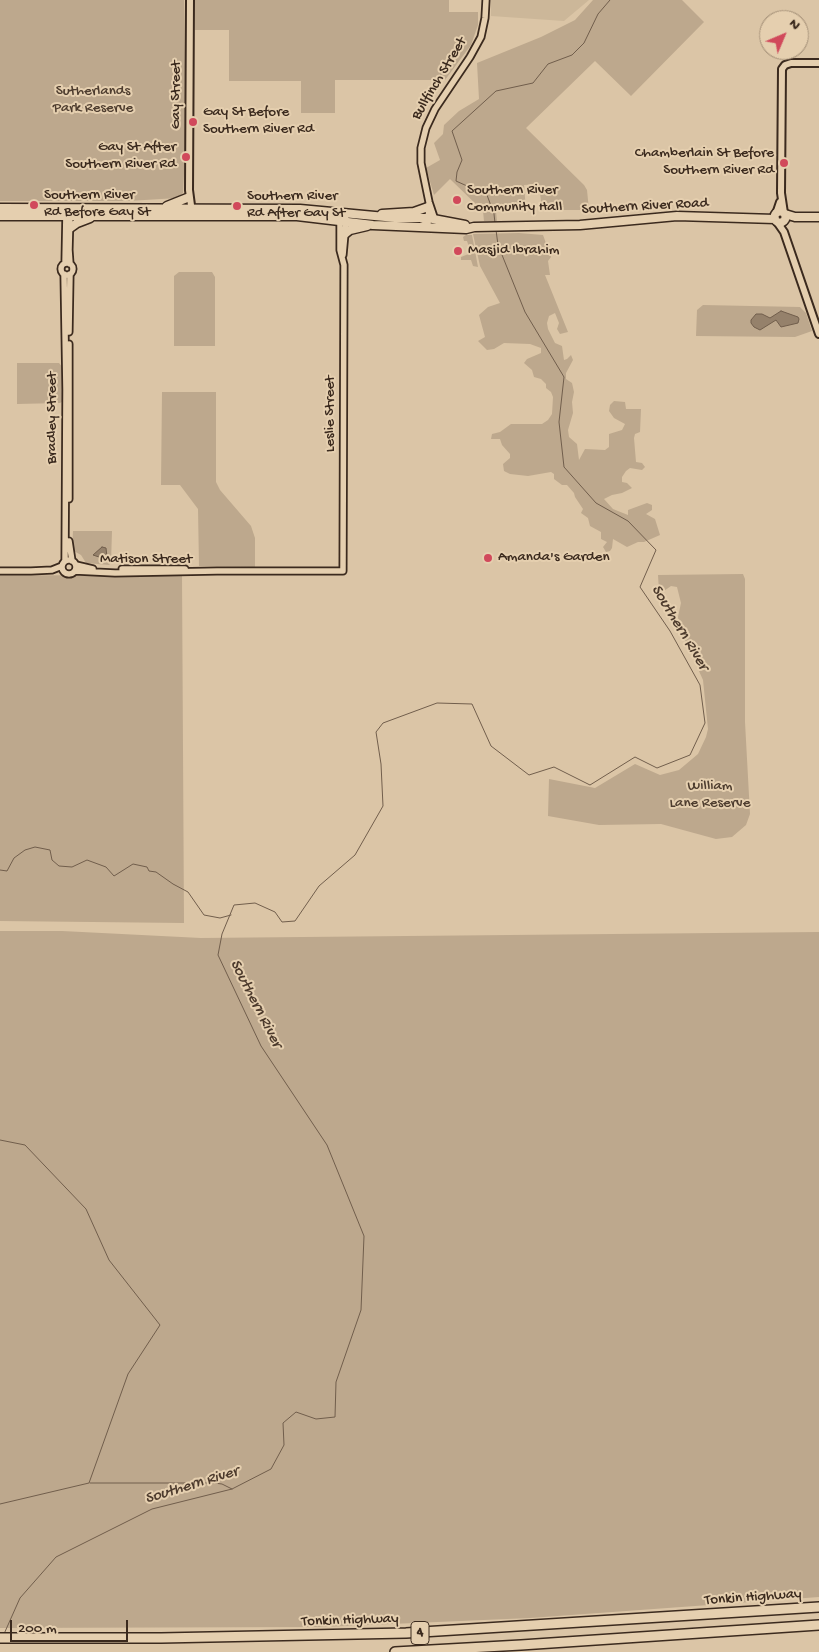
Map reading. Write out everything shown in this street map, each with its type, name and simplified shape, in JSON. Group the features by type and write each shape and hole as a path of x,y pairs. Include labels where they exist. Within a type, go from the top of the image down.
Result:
{"highway":[{"name":"Tonkin Highway","path":"0,1638 152,1638 406,1633 819,1607"},
{"name":"Tonkin Highway","path":"395,1652 819,1625"}],"main road":[{"name":"Gay Street","path":"189,212 190,0"},
{"path":"819,63 790,63 785,65 781,73 780,217 819,334"},
{"path":"163,208 188,194"},
{"path":"358,214 414,212 429,204"},
{"name":"Southern River Road","path":"0,208 68,212 97,216 189,212 343,217 358,214 432,219 478,227"},
{"name":"Southern River Road","path":"0,216 163,208 189,212"},
{"path":"70,228 77,223 97,216"},
{"name":"Southern River Road","path":"343,217 371,224 458,229 580,225 677,216 819,217"},
{"path":"432,219 438,225 453,226 458,229"},
{"path":"345,234 350,230 371,224"}],"street":[{"name":"Bullfinch Street","path":"432,219 421,162 421,148 426,128 435,109 481,37 486,0"},
{"path":"68,212 70,228 68,263"},
{"path":"68,212 68,263 73,270 67,274 60,268 68,263"},
{"name":"Leslie Street","path":"343,217 345,234 343,257 344,571"},
{"name":"Leslie Street","path":"343,217 340,250 343,257"},
{"path":"417,227 428,223 432,219"},
{"name":"Bradley Street","path":"67,274 69,546 74,566"},
{"name":"Bradley Street","path":"64,567 67,274"},
{"path":"0,571 52,570 64,567 74,566 71,574 64,567"},
{"name":"Matison Street","path":"74,566 95,569 344,571"}],"shaded area":[{"path":"491,0 589,0 564,21 491,16"},
{"path":"781,311 798,317 798,323 781,327 776,320 760,330 751,323 756,314 762,314 770,318"},
{"path":"102,547 106,548 107,557 102,558 93,555"}],"green space":[{"name":"Sutherlands Park Reserve","path":"0,0 184,0 186,135 183,193 178,198 128,201 0,201"},
{"path":"195,0 449,0 449,12 478,12 478,25 471,45 445,80 335,80 335,113 301,113 301,81 229,81 229,30 195,30"},
{"path":"593,0 682,0 704,22 631,96 595,61 526,128 584,185 587,190 589,210 542,210 539,184 524,185 526,210 496,211 497,221 484,221 483,211 450,179 434,195 426,168 440,160 434,143 443,134 444,125 459,111 479,99 477,63 541,37 575,20"},
{"path":"519,233 543,235 551,257 548,261 550,275 545,275 568,332 560,334 557,329 559,323 555,313 549,316 547,323 555,343 562,346 564,360 571,355 573,360 566,373 566,379 572,383 574,392 572,402 573,413 568,430 569,437 577,444 579,460 585,449 605,450 609,447 609,434 622,430 625,424 614,418 609,411 610,405 614,401 625,402 626,409 641,409 640,432 635,434 634,438 636,462 642,463 645,467 642,470 630,468 622,477 622,482 627,483 632,488 604,499 613,509 628,515 628,510 647,503 652,505 652,510 646,514 655,519 660,535 644,542 638,542 627,547 613,539 612,548 606,552 603,547 607,542 601,539 601,532 590,526 588,518 581,513 583,509 567,485 562,485 554,479 554,474 551,472 528,476 510,474 504,471 503,464 510,458 510,454 502,445 500,439 491,439 492,434 500,432 511,424 542,424 552,414 553,397 551,392 546,388 546,384 541,379 534,377 532,370 524,363 527,359 541,353 541,348 530,344 504,343 494,349 487,350 478,341 485,337 479,315 488,307 500,303 480,266 473,234"},
{"path":"472,235 478,267 473,266 471,260 461,260 461,257 471,253 467,241 464,241 463,237"},
{"path":"179,272 212,272 215,277 215,346 174,346 174,276"},
{"path":"703,305 800,307 806,313 812,331 795,337 696,336 697,310"},
{"path":"17,363 59,363 63,368 63,401 60,403 17,404"},
{"path":"162,392 216,392 216,482 220,490 251,526 255,538 255,567 199,566 198,509 180,485 161,485"},
{"path":"73,531 112,531 111,563 109,565 86,563 81,555 72,550"},
{"name":"William Lane Reserve","path":"743,574 745,579 745,722 750,814 746,825 732,837 716,839 661,824 599,825 548,816 549,779 595,788 635,764 660,775 679,770 698,754 708,729 703,680 680,629 678,617 681,603 677,587 671,586 661,593 659,591 658,575"},
{"path":"0,575 182,576 184,923 0,921"},
{"path":"0,931 62,931 201,938 819,932 819,1597 530,1618 322,1627 0,1628"}],"waterway":[{"name":"Southern River","path":"495,223 494,214 487,195 456,181 457,172 462,160 452,131 496,91 533,83 548,64 572,55 584,43 598,14 610,0"},
{"name":"Southern River","path":"4,1634 20,1598 56,1557 152,1509 232,1489 271,1469 284,1445 283,1423 296,1412 316,1419 335,1417 336,1382 361,1310 364,1236 327,1145 261,1046 218,955 222,934 234,905 255,903 275,912 282,922 295,921 319,886 355,855 383,806 381,764 376,732 383,723 437,703 472,704 491,746 529,775 554,767 590,785 635,757 657,768 690,755 705,723 700,685 670,631 640,587 656,550 628,521 596,503 564,467 559,422 564,377 525,312 498,245 496,230"},
{"path":"0,870 7,871 14,858 25,850 35,847 50,850 52,860 59,866 72,867 87,860 106,867 114,876 133,864 147,867 149,871 156,872 188,892 204,915 220,918 231,915"},
{"path":"0,1140 25,1145 86,1209 109,1260 160,1325 128,1374 89,1483 0,1504"},
{"path":"90,1483 214,1483 222,1484 232,1489"}],"place":[{"name":"Gay St Before Southern River Rd","path":"193,122"},
{"name":"Gay St After Southern River Rd","path":"186,157"},
{"name":"Chamberlain St Before Southern River Rd","path":"784,163"},
{"name":"Southern River Community Hall","path":"457,200"},
{"name":"Southern River Rd Before Gay St","path":"34,205"},
{"name":"Southern River Rd After Gay St","path":"237,206"},
{"name":"Masjid Ibrahim","path":"458,251"},
{"name":"Amanda's Garden","path":"488,558"}]}
